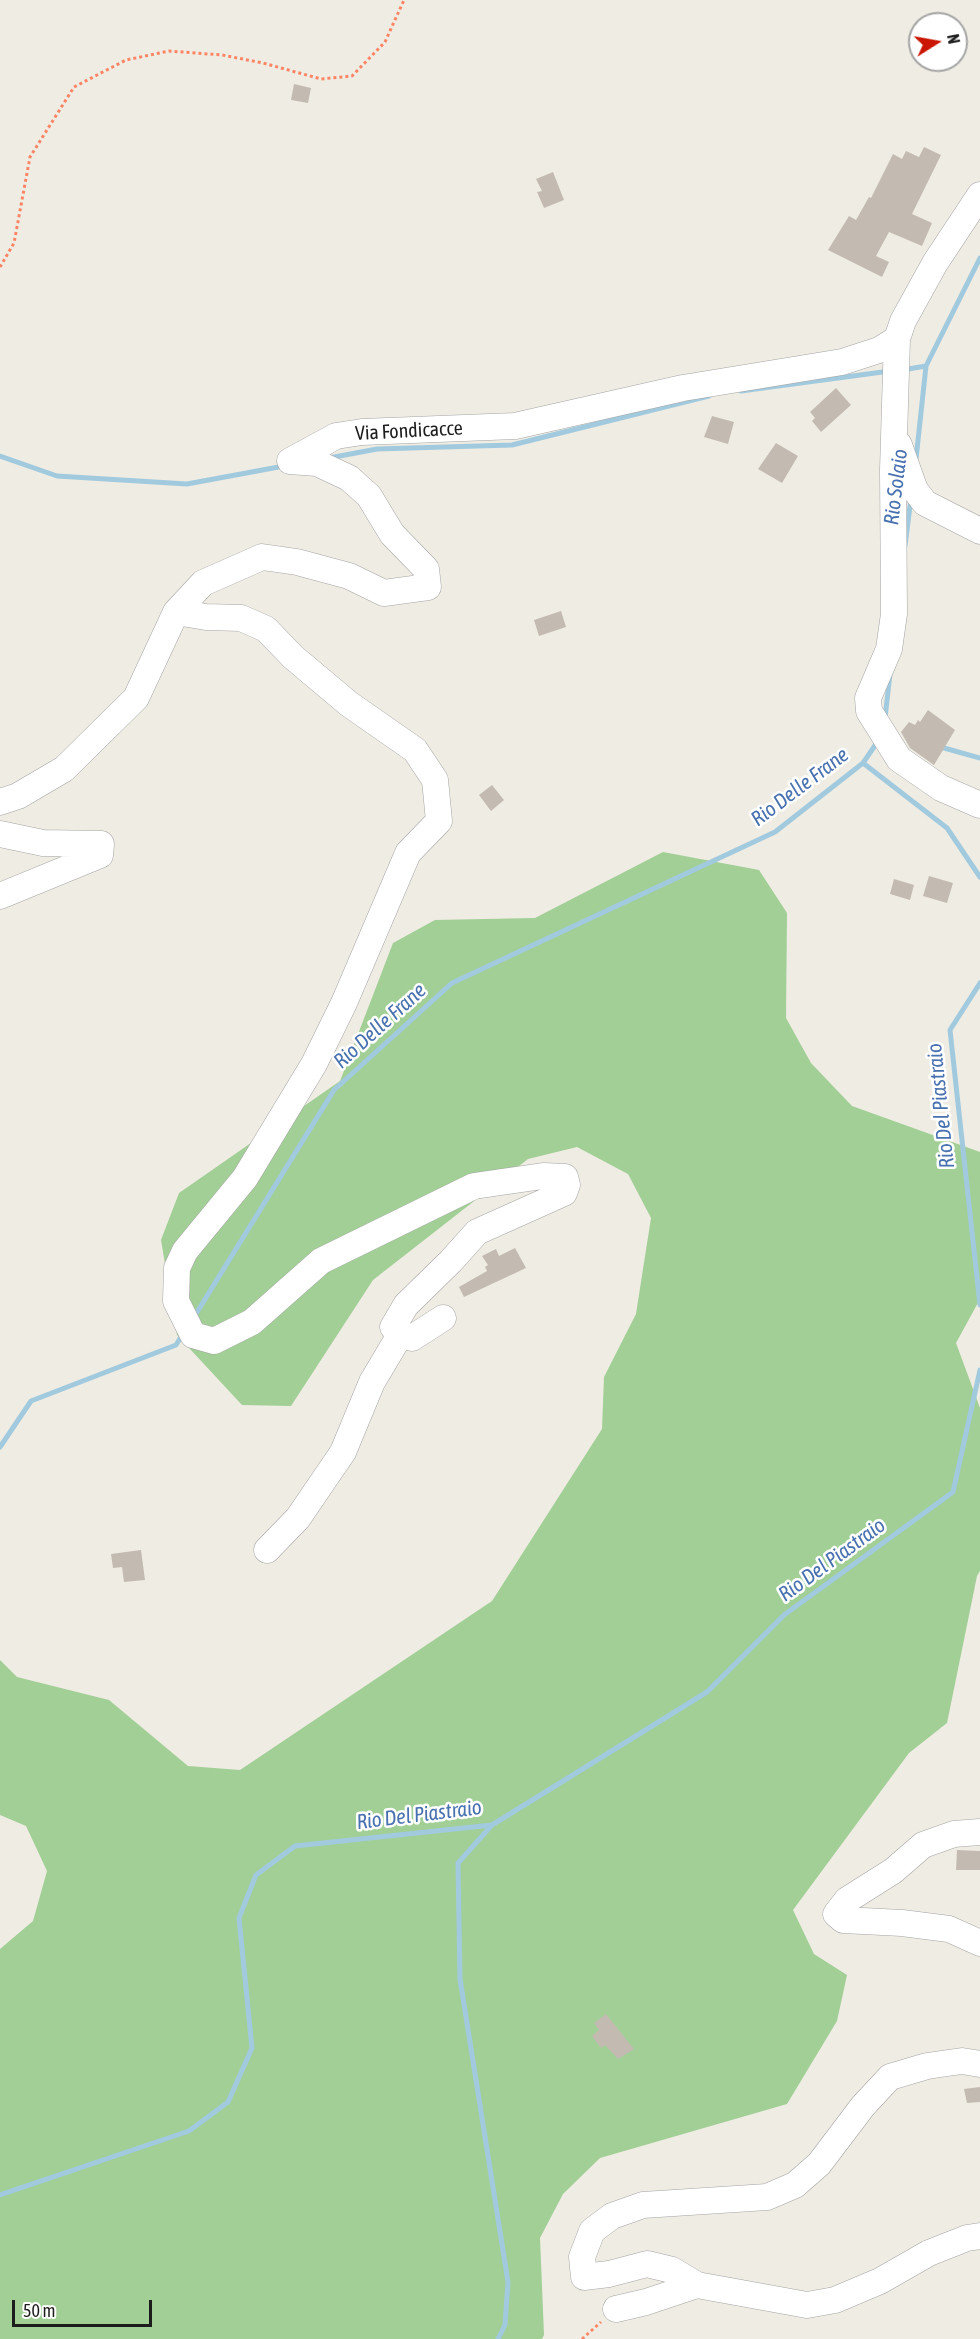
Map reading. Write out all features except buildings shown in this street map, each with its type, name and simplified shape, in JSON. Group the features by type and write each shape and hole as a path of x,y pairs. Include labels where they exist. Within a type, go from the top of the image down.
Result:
{"street":[{"path":"980,195 934,263 903,321 897,339 893,470 894,614 889,649 868,698 869,711 898,759 941,788 980,805"},
{"name":"Via Fondicacce","path":"0,802 18,796 64,769 135,698 176,612 203,583 262,557 297,561 349,576 384,593 428,587 426,568 392,534 369,496 349,478 317,463 290,461 336,436 362,432 514,426 683,388 842,362 879,350 897,339"},
{"path":"895,437 915,490 924,503 980,531"},
{"path":"176,612 206,617 241,618 266,629 293,657 349,704 415,750 435,780 439,820 408,853 344,1003 314,1064 245,1178 185,1251 177,1268 177,1301 193,1335 214,1341 252,1322 321,1261 474,1185 543,1176 565,1177 567,1185 564,1193 477,1232 406,1305 393,1327 400,1335 412,1338 443,1318"},
{"path":"0,834 43,843 101,844 100,855 0,896"},
{"path":"267,1550 298,1518 342,1452 372,1382 400,1335"},
{"path":"980,1832 954,1834 923,1845 893,1871 847,1900 836,1914 843,1920 902,1923 949,1929 980,1943"},
{"path":"980,2064 962,2061 927,2066 890,2077 863,2106 819,2164 795,2185 767,2197 642,2205 612,2216 592,2231 582,2257 584,2277 609,2274 647,2264 672,2270 697,2285 807,2305 836,2300 880,2281 929,2253 967,2238 980,2236"},
{"path":"616,2308 646,2302 697,2285"}],"path":[{"path":"0,267 14,243 30,157 74,87 126,60 169,51 222,55 263,63 321,79 352,76 385,42 404,0"}],"green space":[{"path":"663,852 759,870 787,913 786,1018 811,1063 852,1106 980,1152 980,1299 956,1343 980,1408 980,1571 977,1576 947,1723 909,1753 793,1910 814,1954 847,1975 837,2021 787,2104 600,2158 563,2194 540,2238 544,2335 542,2339 0,2339 0,1949 33,1921 47,1871 26,1826 0,1815 0,1660 17,1677 109,1700 188,1766 240,1770 492,1601 602,1429 604,1377 636,1314 651,1218 628,1174 577,1147 528,1159 373,1280 291,1406 242,1405 177,1335 161,1240 179,1193 340,1081 393,943 435,920 535,918"}],"waterway":[{"name":"Rio Solaio","path":"916,459 926,366 980,258"},
{"path":"902,370 926,366"},
{"path":"741,391 890,371"},
{"path":"329,458 377,449 512,445 709,396"},
{"path":"0,456 57,476 187,484 284,466"},
{"name":"Rio Solaio","path":"905,546 911,498"},
{"name":"Rio Solaio","path":"885,718 890,674"},
{"name":"Rio Delle Frane","path":"194,1317 334,1090 452,983 775,832 863,763 878,741"},
{"path":"937,746 980,758"},
{"name":"Rio Del Piastraio","path":"863,763 947,828 980,877"},
{"name":"Rio Del Piastraio","path":"980,983 950,1030 980,1305"},
{"name":"Rio Delle Frane","path":"0,1447 31,1401 176,1345 184,1332"},
{"name":"Rio Del Piastraio","path":"0,2195 189,2131 228,2102 252,2048 239,1918 256,1875 295,1846 492,1825 707,1692 784,1615 953,1492 980,1370"},
{"path":"492,1825 458,1863 460,1979 508,2282 505,2325 498,2339"}]}
